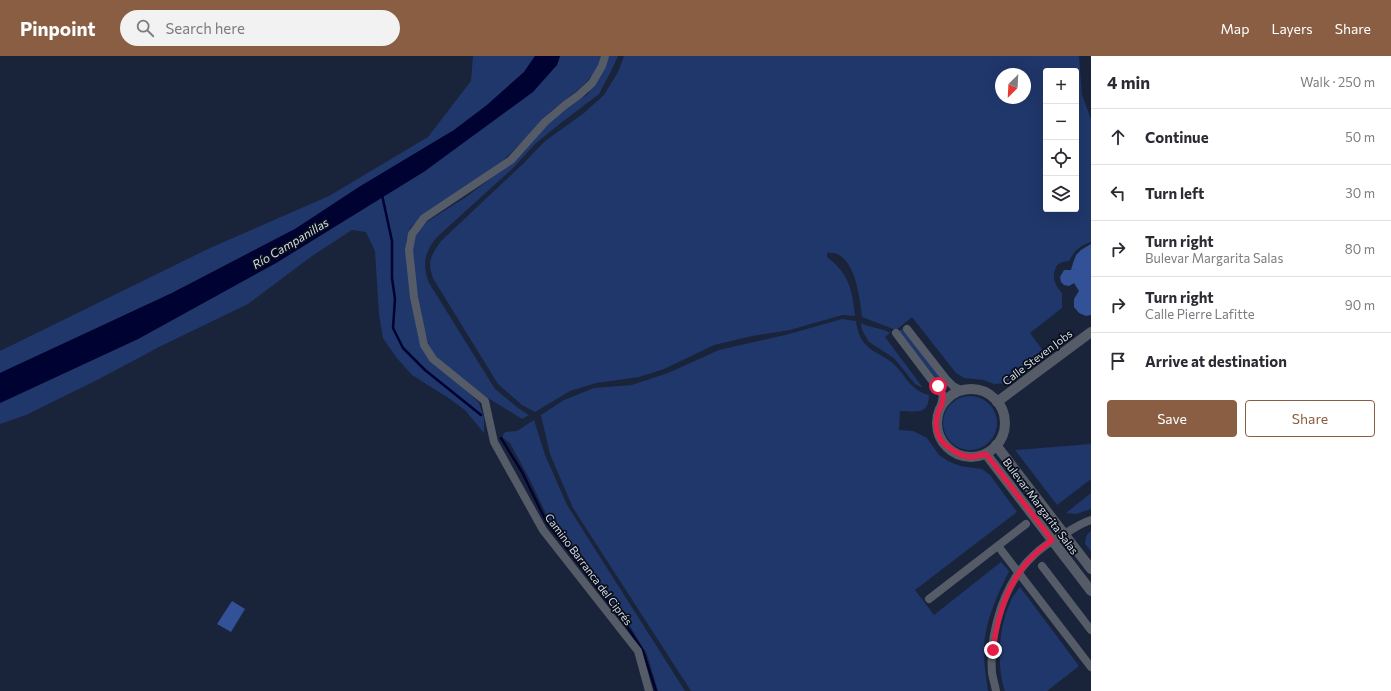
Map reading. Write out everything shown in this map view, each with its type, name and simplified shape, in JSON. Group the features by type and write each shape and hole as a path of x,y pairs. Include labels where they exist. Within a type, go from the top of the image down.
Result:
{"street":[{"name":"Camino Barranca del Ciprés","path":"605,56 602,66 592,83 545,122 511,160 424,218 412,234 409,250 414,297 424,345 433,359 485,401 494,442 543,530 638,651 649,691"},
{"path":"907,328 946,379 953,386 963,391"},
{"name":"Calle Steven Jobs","path":"997,402 1091,332"},
{"path":"896,333 943,395 942,407"},
{"path":"974,389 984,391 997,402 1003,411 1005,425 1002,437 986,454 974,457 964,457 945,446 938,435 937,417 946,399 953,393 974,389"},
{"name":"Bulevar Margarita Salas","path":"996,445 1091,569"},
{"name":"Bulevar Margarita Salas","path":"986,454 1091,591"},
{"path":"996,691 992,673 996,627 1007,593 1018,572 1033,555 1052,540 1081,523 1091,520"},
{"path":"929,599 1026,524"},
{"path":"998,546 1091,666"},
{"path":"1042,566 1091,630"}],"shaded area":[{"path":"473,56 535,56 524,72 487,105 454,130 359,187 295,229 172,293 0,373 0,351 210,248 329,196 428,137 471,81"},
{"path":"560,56 601,56 592,75 586,82 546,116 507,157 422,216 410,228 406,241 406,257 419,338 425,354 479,403 484,418 484,433 465,410 412,375 396,357 383,338 379,314 375,251 366,232 352,230 312,256 248,304 161,346 26,415 0,424 0,403 138,339 276,263 425,171 557,65"},
{"path":"608,56 618,56 599,94 535,144 512,169 437,237 429,248 427,254 425,270 429,283 495,389 529,415 522,419 488,398 447,367 432,353 422,326 414,280 412,250 415,235 425,223 466,197 510,164 546,126 566,108 587,95 605,67"},
{"path":"624,56 1079,56 1082,95 1091,119 1091,242 1078,249 1069,261 1062,262 1057,265 1054,273 1054,280 1062,293 1062,308 1030,333 1044,352 1070,333 1071,335 1009,383 994,384 984,380 964,378 956,373 912,317 896,330 862,317 860,299 850,267 844,259 836,254 827,253 827,257 845,276 851,290 855,316 842,315 790,330 752,336 714,345 664,369 639,377 596,383 570,391 535,412 522,405 498,384 434,280 430,268 431,259 441,241 525,162 544,142 584,113 604,95 618,72"},
{"path":"842,319 856,321 861,339 865,344 895,366 916,389 929,395 927,406 924,409 920,411 900,411 899,430 913,431 927,438 939,455 948,461 960,466 982,469 990,475 1017,512 915,590 934,615 1001,562 1009,571 996,600 986,630 984,656 988,691 691,691 573,508 550,454 541,415 564,400 594,388 632,385 668,373 719,350 789,334"},
{"path":"861,323 890,333 885,337 923,388 915,384 894,358 869,342 862,330"},
{"path":"902,329 941,378 938,381 899,331"},
{"path":"965,396 975,396 985,400 993,408 997,418 997,428 993,438 985,446 975,450 965,450 955,446 947,438 943,428 943,418 947,408 955,400"},
{"path":"534,420 545,455 567,505 685,691 658,691 647,654 628,623 550,522 510,443 502,437 505,432 517,431"},
{"path":"1091,444 1091,479 1057,505 1015,450"},
{"path":"1091,493 1091,509 1076,514 1066,513"},
{"path":"1091,531 1091,551 1085,544 1087,535"},
{"path":"1020,587 1079,666 1047,691 1005,691 1002,681 1000,670 1000,646 1003,623 1011,601"}],"water":[{"name":"Río Campanillas","path":"535,56 560,56 557,65 533,92 425,171 276,263 138,339 0,403 0,373 172,293 295,229 359,187 454,130 487,105 524,72"}],"building":[{"path":"1091,244 1091,315 1086,316 1079,313 1074,307 1074,299 1079,291 1074,283 1069,286 1064,285 1061,282 1060,277 1064,270 1071,270 1076,255"},
{"path":"232,601 245,609 231,632 217,624"}],"waterway":[{"path":"382,195 392,241 392,278 395,299 393,328 403,348 425,370 481,415"},
{"path":"501,438 522,472 547,523 626,625 643,651 656,691"}],"route":[{"path":"938,386 943,395 942,407 937,417 938,435 945,446 964,457 974,457 986,454 1052,540 1033,555 1018,572 1007,593 996,627 993,650"}]}
